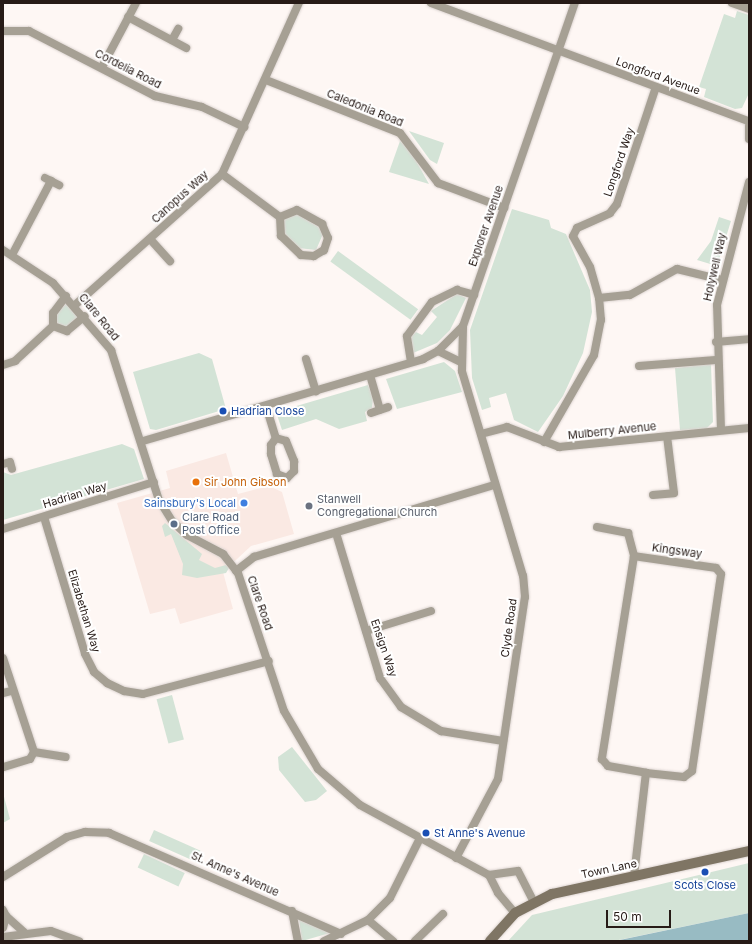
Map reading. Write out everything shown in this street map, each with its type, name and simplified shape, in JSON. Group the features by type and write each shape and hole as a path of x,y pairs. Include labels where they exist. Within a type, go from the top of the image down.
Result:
{"main road":[{"name":"Town Lane","path":"490,941 515,913 534,902 634,876 749,851"}],"street":[{"path":"102,67 136,3"},
{"name":"Canopus Way","path":"75,305 222,174 266,80 298,3"},
{"name":"Explorer Avenue","path":"463,326 575,3"},
{"path":"732,3 749,9"},
{"name":"Longford Avenue","path":"435,4 749,121"},
{"path":"128,17 186,48"},
{"path":"172,40 178,29"},
{"name":"Cordelia Road","path":"3,31 29,31 102,67 155,96 202,108 244,127"},
{"name":"Caledonia Road","path":"266,80 400,133 438,183 504,208"},
{"name":"Longford Way","path":"544,442 594,355 601,320 599,298 590,267 573,236 577,228 610,213 617,204 656,87"},
{"path":"749,126 749,139"},
{"path":"222,174 280,217"},
{"path":"12,255 48,179 59,185"},
{"name":"Holywell Way","path":"721,430 716,360 717,305 722,280 749,182"},
{"path":"297,210 322,224 328,238 324,250 314,256 301,255 281,236 280,217 297,210"},
{"path":"150,239 170,260"},
{"name":"Clare Road","path":"3,250 12,255 66,296 85,316 111,350 143,441 159,500 173,522 188,535 223,554 236,571 269,661 292,730 318,769 350,798 489,875"},
{"path":"599,298 630,295 677,269 722,280"},
{"path":"411,362 407,336 432,302 457,290 474,295"},
{"path":"3,365 15,361 53,326 53,313 66,296"},
{"path":"53,326 67,331 85,316"},
{"path":"143,441 266,406 411,362 438,351 463,326"},
{"name":"Clyde Road","path":"456,858 498,779 525,597 523,576 494,485 461,362 463,326"},
{"path":"716,342 749,339"},
{"path":"438,351 461,362"},
{"path":"306,359 316,391"},
{"path":"639,366 716,360"},
{"path":"370,375 384,409 371,413"},
{"path":"266,406 276,438"},
{"name":"Mulberry Avenue","path":"481,434 507,427 559,447 749,428"},
{"path":"653,495 674,493 667,436"},
{"path":"276,438 286,441 294,461 294,471 287,478 277,474 271,454 271,445 276,438"},
{"path":"3,464 10,462 12,469"},
{"name":"Hadrian Way","path":"3,529 154,482"},
{"path":"236,571 254,557 494,485"},
{"name":"Elizabethan Way","path":"44,517 85,654 94,672 107,683 124,691 143,694 269,661"},
{"path":"597,527 628,533 634,556"},
{"name":"Ensign Way","path":"336,533 380,678 401,707 441,731 504,741"},
{"name":"Kingsway","path":"634,556 716,568 721,574 692,771 684,777 646,773 608,766 602,759 634,556"},
{"path":"366,630 431,611"},
{"path":"3,658 12,691 34,752 30,759 3,767"},
{"path":"3,693 12,691"},
{"path":"34,752 66,757"},
{"path":"634,876 646,773"},
{"name":"St. Anne's Avenue","path":"5,875 67,837 85,832 109,833 341,934"},
{"path":"324,941 368,920 390,898 420,838"},
{"path":"515,913 498,894 489,875 518,871 534,902"},
{"path":"3,884 5,875"},
{"path":"292,912 298,941"},
{"path":"3,928 5,913"},
{"path":"5,913 27,932 33,941"},
{"path":"415,941 443,914"},
{"path":"368,920 393,941"},
{"path":"3,938 27,932 51,931 80,941"}],"shaded area":[{"path":"226,453 238,494 269,486 282,492 294,534 251,546 223,572 233,609 180,624 175,608 150,614 117,503 170,488 166,471"}],"green space":[{"path":"737,11 749,15 749,93 742,108 735,109 704,97 706,89 699,87 724,14 735,18"},
{"path":"409,131 444,143 437,164 430,160"},
{"path":"400,141 410,150 429,184 389,172"},
{"path":"512,209 549,220 551,228 566,234 590,290 592,312 583,353 563,396 538,432 514,420 506,393 489,398 491,407 482,410 472,378 470,330"},
{"path":"296,214 319,227 323,234 316,250 298,248 286,237 281,226 283,217"},
{"path":"719,217 731,221 717,266 697,260 711,241"},
{"path":"338,251 418,309 410,320 330,262"},
{"path":"457,294 466,298 450,330 437,343 413,353 411,336 416,332 422,335 437,317 431,311"},
{"path":"67,303 78,317 66,327 55,323 57,313"},
{"path":"199,353 212,359 226,409 156,430 150,429 133,372"},
{"path":"444,362 455,371 462,392 397,409 386,379"},
{"path":"711,364 713,422 706,429 680,430 675,368"},
{"path":"368,385 373,398 372,408 365,412 367,421 339,429 316,419 282,430 276,412"},
{"path":"122,444 134,449 144,479 3,520 3,472 11,475"},
{"path":"165,523 202,554 199,560 215,568 226,565 229,568 226,573 197,578 182,575 183,564 171,534 165,537 162,526"},
{"path":"172,695 184,739 168,744 157,699"},
{"path":"292,747 327,791 316,800 305,802 279,770 278,757"},
{"path":"3,793 10,819 3,823"},
{"path":"154,830 201,851 196,862 149,841"},
{"path":"144,854 185,873 178,887 138,868"},
{"path":"749,863 749,913 614,941 508,941 532,915"},
{"path":"299,920 330,933 302,941"}],"water":[{"path":"749,913 749,941 615,941"}],"place":[{"name":"Hadrian Close","path":"223,411"},
{"name":"Sir John Gibson","path":"196,482"},
{"name":"Sainsbury's Local","path":"244,503"},
{"name":"Stanwell Congregational Church","path":"309,506"},
{"name":"Clare Road Post Office","path":"174,524"},
{"name":"St Anne's Avenue","path":"426,833"},
{"name":"Scots Close","path":"705,872"}]}
